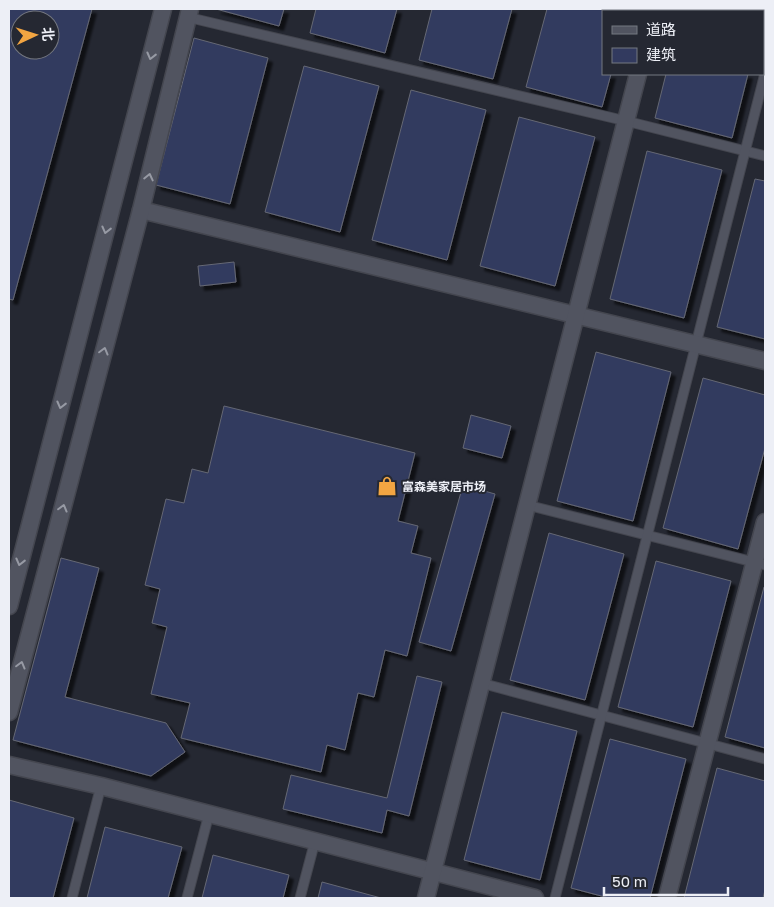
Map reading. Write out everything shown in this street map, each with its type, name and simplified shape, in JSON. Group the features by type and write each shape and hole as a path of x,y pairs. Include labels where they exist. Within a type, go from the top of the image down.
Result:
{"street":[{"path":"9,606 163,9"},
{"path":"9,712 142,210 188,13"},
{"path":"426,898 638,75"},
{"path":"142,210 765,360"},
{"path":"668,898 708,744 760,564 765,522"},
{"path":"9,765 101,786 534,898"}],"lane":[{"path":"188,13 765,156"},
{"path":"555,898 765,74"},
{"path":"527,505 760,564"},
{"path":"481,683 765,759"},
{"path":"72,898 101,786"},
{"path":"187,898 209,814"},
{"path":"300,898 315,841"}],"building":[{"path":"9,9 92,9 13,300 9,299"},
{"path":"216,9 284,9 279,26"},
{"path":"316,9 397,9 385,53 310,33"},
{"path":"432,9 512,9 493,79 419,60"},
{"path":"547,9 628,9 602,10 602,75 611,75 602,107 526,87"},
{"path":"194,38 268,58 230,204 156,185"},
{"path":"304,66 379,86 340,232 265,212"},
{"path":"666,75 748,75 732,138 655,118"},
{"path":"411,90 486,110 447,260 372,240"},
{"path":"519,117 595,137 555,286 480,266"},
{"path":"647,151 722,170 684,318 610,299"},
{"path":"755,179 765,181 765,339 717,327"},
{"path":"234,262 236,282 200,286 198,266"},
{"path":"596,352 671,372 633,521 557,501"},
{"path":"703,378 765,395 765,448 738,549 663,528"},
{"path":"224,406 415,453 398,521 418,526 411,553 431,558 407,656 385,650 374,697 358,693 345,750 327,745 321,772 181,738 190,703 151,694 167,627 152,623 160,589 145,585 166,499 184,503 192,469 208,473"},
{"path":"471,415 511,426 502,458 463,448"},
{"path":"463,485 495,494 451,651 419,642"},
{"path":"549,533 624,554 585,700 510,680"},
{"path":"61,558 99,568 65,697 166,723 185,752 151,776 13,740"},
{"path":"656,561 731,581 693,727 618,707"},
{"path":"765,588 765,748 725,737"},
{"path":"417,676 442,682 409,816 387,810 382,833 283,809 291,775 387,798"},
{"path":"502,712 577,731 540,880 464,860"},
{"path":"610,739 686,759 650,898 609,898 571,888"},
{"path":"717,768 765,781 765,890 763,898 684,898"},
{"path":"9,800 74,818 53,898 9,898"},
{"path":"105,827 182,847 168,898 87,898"},
{"path":"213,855 289,875 283,898 202,898"},
{"path":"322,882 381,898 318,898"}],"place":[{"name":"富森美家居市场","path":"387,486"}]}
